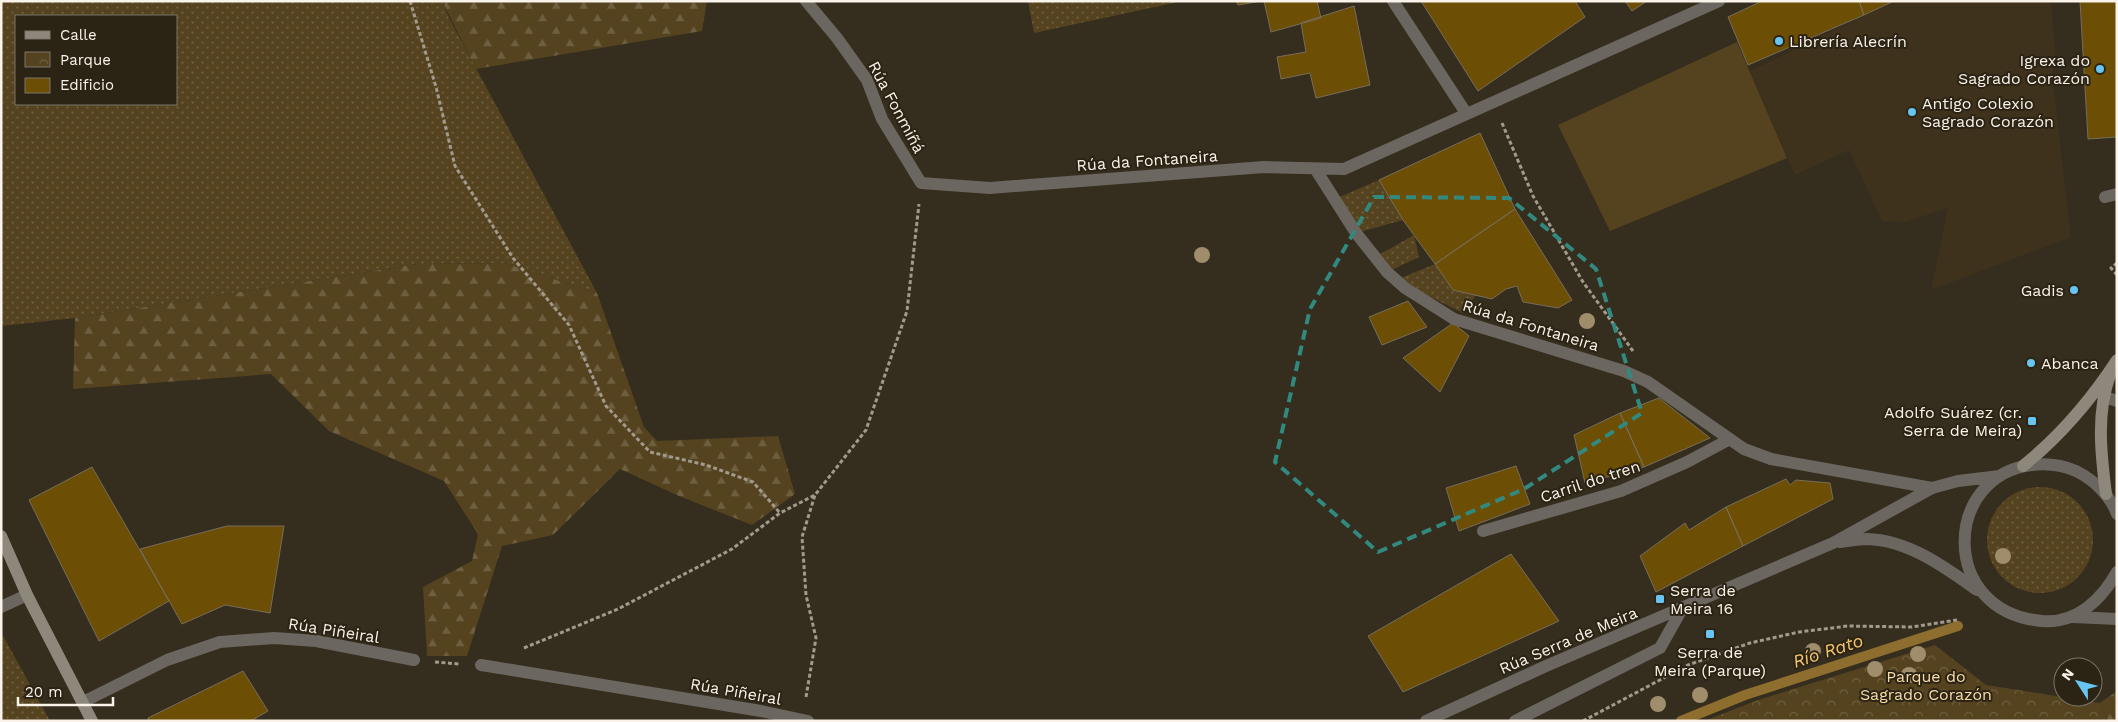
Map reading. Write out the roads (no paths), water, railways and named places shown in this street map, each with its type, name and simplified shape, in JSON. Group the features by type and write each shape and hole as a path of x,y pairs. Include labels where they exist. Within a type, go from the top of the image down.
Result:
{"main road":[{"path":"2106,494 2101,454 2116,362"},
{"path":"2023,466 2060,433 2085,404 2116,362"},
{"path":"1,536 26,595 92,721"}],"street":[{"name":"Rúa Fonmiñá","path":"806,1 837,38 867,80 882,119 921,183"},
{"path":"1393,1 1466,113"},
{"path":"1316,170 1344,170 1466,113 1719,1"},
{"name":"Rúa da Fontaneira","path":"921,183 990,188 1264,167 1316,170 1356,234 1386,272 1405,288 1454,319 1624,371 1648,382 1744,449 1771,459 1932,488"},
{"name":"Carril do tren","path":"1483,531 1621,491 1687,462 1730,439"},
{"path":"1984,596 1969,572 1965,554 1965,532 1971,510 1984,492 2000,476 2023,466 2046,464 2068,468 2089,478 2106,494 2117,514"},
{"name":"Rúa Serra de Meira","path":"1426,721 1546,666 1833,543 1932,488 1958,481 2000,476"},
{"name":"Rúa Serra de Meira","path":"1833,543 1866,539 1893,543 1934,562 2003,610 2024,619 2047,622 2070,617"},
{"path":"2070,617 2090,606 2101,596 2117,572"},
{"path":"1,607 26,595"},
{"path":"1515,721 1660,648 1682,609"},
{"path":"2070,617 2117,619"},
{"name":"Rúa Piñeiral","path":"82,702 166,660 220,642 274,638 316,641 414,660"},
{"name":"Rúa Piñeiral","path":"481,665 806,720"}],"waterway":[{"name":"Río Rato","path":"1681,721 1745,695 1958,626"}],"place":[{"name":"Librería Alecrín","path":"1779,41"},
{"name":"Igrexa do Sagrado Corazón","path":"2100,69"},
{"name":"Antigo Colexio Sagrado Corazón","path":"1912,112"},
{"name":"Gadis","path":"2074,290"},
{"name":"Abanca","path":"2031,363"},
{"name":"Adolfo Suárez (cr. Serra de Meira)","path":"2032,421"},
{"name":"Serra de Meira 16","path":"1660,599"},
{"name":"Serra de Meira (Parque)","path":"1710,634"}],"park label":[{"name":"Parque do Sagrado Corazón","path":"1926,685"}]}
